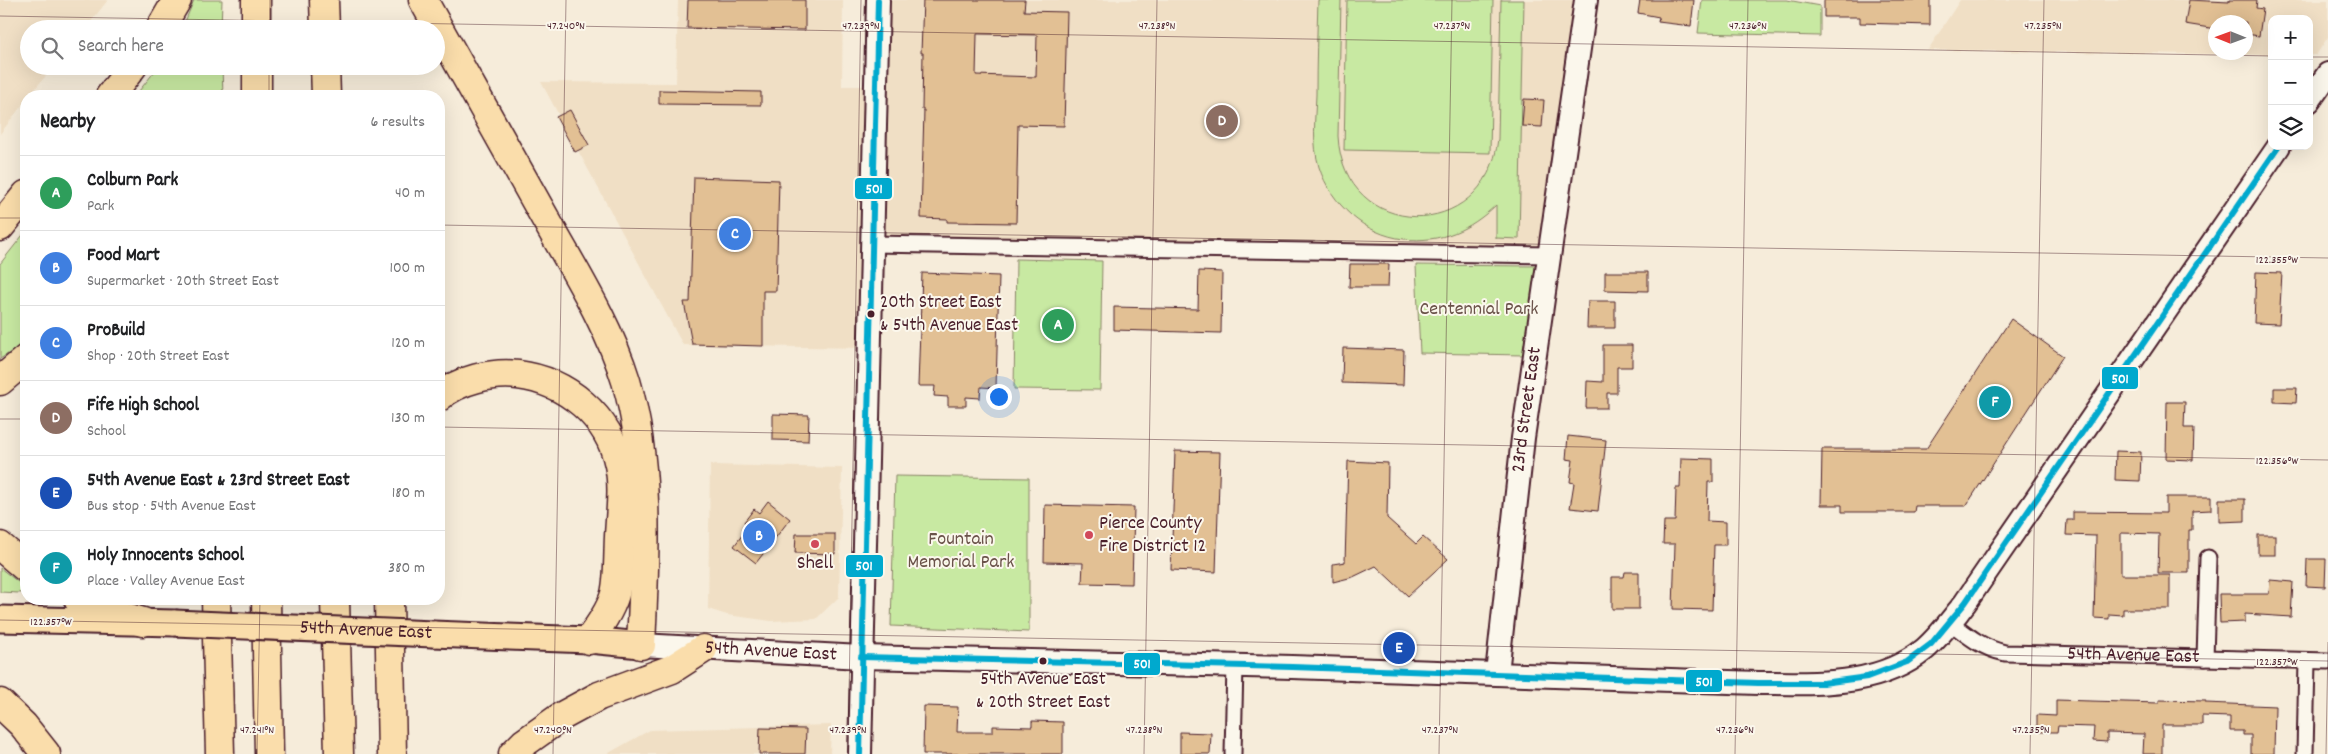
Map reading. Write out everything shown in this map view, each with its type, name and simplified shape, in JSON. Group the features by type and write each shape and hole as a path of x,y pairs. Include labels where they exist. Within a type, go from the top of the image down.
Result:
{"highway":[{"path":"165,20 177,0"},
{"path":"256,0 256,20"},
{"path":"324,0 325,20"},
{"path":"424,0 435,20"},
{"path":"445,38 574,271 609,338 626,381 637,431 642,492 645,554 641,645"},
{"path":"115,90 126,75"},
{"path":"257,75 257,90"},
{"path":"325,75 326,90"},
{"path":"0,227 20,203"},
{"path":"0,381 20,364"},
{"path":"445,393 464,382 486,376 511,374 531,376 551,383 568,392 588,407 601,423 612,443 619,465 620,515 615,593 606,616 590,640"},
{"path":"0,546 20,563"},
{"path":"92,605 143,622"},
{"path":"216,605 220,754"},
{"path":"266,605 269,754"},
{"path":"335,605 338,754"},
{"path":"389,605 392,754"},
{"path":"513,754 524,743 562,716 600,696 672,669 702,649"},
{"path":"0,703 23,725 46,754"}],"main road":[{"path":"860,754 860,657 878,0"},
{"name":"23rd Street East","path":"1497,673 1519,465 1586,0"},
{"path":"2313,96 2328,74"},
{"name":"54th Avenue East","path":"0,619 175,623 590,640 702,649 860,657 1236,665 1758,683 1830,682 1874,676 1904,663 1924,649 1950,622 1971,595 2275,150"}],"street":[{"path":"872,244 1550,255"},
{"path":"2205,658 2208,558"},
{"name":"54th Avenue East","path":"1950,622 1977,644 2005,653 2328,662"},
{"path":"2305,754 2307,661"},
{"path":"1233,754 1236,665"}],"shaded area":[{"path":"0,0 108,0 92,20 20,20 20,75 46,75 34,90 20,90 20,108 0,134"},
{"path":"678,0 843,0 842,86 876,86 878,0 1586,0 1550,255 872,244 869,348 683,345 541,82 676,83"},
{"path":"1960,0 2328,0 2328,37 2316,55 2313,55 2313,15 2268,15 2268,55 2253,55 2253,15 2208,15 2208,54 1928,50"},
{"path":"710,465 842,468 839,597 816,619 771,621 727,615 708,609"},
{"path":"831,725 830,754 607,754 650,730"}],"green space":[{"path":"194,0 222,0 221,20 186,20"},
{"path":"1318,0 1341,0 1338,136 1346,171 1363,196 1388,211 1415,217 1443,212 1469,198 1488,174 1498,139 1501,0 1524,0 1519,239 1496,238 1496,205 1476,221 1454,233 1443,237 1418,240 1390,236 1376,231 1363,224 1341,205 1324,181 1315,149"},
{"path":"1347,0 1493,0 1490,153 1344,150"},
{"path":"1702,0 1787,0 1820,6 1820,36 1698,33"},
{"path":"152,75 222,75 223,90 140,90"},
{"path":"20,239 20,346 0,359 0,264"},
{"path":"1016,259 1102,261 1100,390 1014,389"},
{"name":"Centennial Park","path":"1416,265 1541,266 1523,355 1420,353"},
{"name":"Fountain Memorial Park","path":"895,476 1029,478 1029,632 891,626"},
{"path":"0,568 20,583 20,593 0,592"}],"building":[{"path":"688,0 805,0 805,30 687,28"},
{"path":"923,0 1025,0 1024,11 1067,12 1064,126 1018,125 1016,223 947,222 947,219 921,218 924,110 922,110 923,53 921,53","holes":["977,34 1037,35 1036,77 976,75"]},
{"path":"1640,0 1694,0 1691,26 1658,22 1659,17 1638,13"},
{"path":"1824,0 1930,0 1930,25 1860,23 1860,17 1824,17"},
{"path":"2189,0 2229,2 2229,0 2257,0 2256,8 2263,9 2259,36 2253,35 2253,15 2208,15 2208,28 2185,24"},
{"path":"659,90 761,92 761,105 659,104"},
{"path":"1524,99 1544,100 1542,127 1522,126"},
{"path":"570,110 589,145 575,152 556,117"},
{"path":"694,177 779,180 776,291 763,291 763,346 692,344 684,302 690,302"},
{"path":"1350,264 1389,264 1388,287 1349,287"},
{"path":"1199,271 1222,272 1221,333 1114,330 1114,307 1198,309"},
{"path":"1605,272 1648,272 1648,291 1605,290"},
{"path":"2256,272 2282,273 2279,324 2254,323"},
{"path":"922,273 999,276 996,388 981,387 980,398 966,397 966,406 948,406 948,397 934,396 935,386 918,386"},
{"path":"1588,301 1615,301 1615,328 1587,328"},
{"path":"2011,319 2063,356 1966,506 1915,506 1914,512 1842,512 1842,505 1821,505 1822,449 1926,449"},
{"path":"1603,345 1632,345 1632,367 1617,367 1617,393 1607,393 1607,408 1586,408 1587,381 1603,382"},
{"path":"1343,348 1404,350 1403,385 1342,383"},
{"path":"2274,388 2297,388 2296,403 2274,402"},
{"path":"2167,402 2185,402 2184,428 2194,428 2193,460 2166,459"},
{"path":"773,414 809,415 808,441 773,440"},
{"path":"1568,436 1606,440 1598,511 1570,508 1574,483 1570,482 1573,460 1566,459"},
{"path":"1175,451 1220,452 1216,572 1171,570"},
{"path":"2116,451 2141,452 2140,481 2115,480"},
{"path":"1681,458 1713,459 1713,482 1708,482 1707,521 1726,522 1726,545 1714,545 1712,610 1673,609 1675,544 1663,544 1664,521 1675,521 1676,488 1680,488"},
{"path":"1348,461 1388,463 1387,518 1416,544 1423,537 1448,559 1408,596 1376,566 1353,577 1333,582 1333,564 1345,562"},
{"path":"2166,497 2211,497 2211,510 2192,511 2192,530 2189,530 2189,573 2158,573 2159,534 2121,533 2121,575 2170,575 2170,609 2123,609 2123,615 2109,614 2109,619 2094,618 2096,536 2066,535 2067,520 2073,520 2073,512 2166,513"},
{"path":"2219,499 2245,499 2245,521 2219,522"},
{"path":"768,501 790,519 756,563 734,546 749,526 744,522 754,509 759,513"},
{"name":"Pierce County Fire District 12","path":"1045,505 1134,507 1132,584 1082,583 1083,563 1044,562"},
{"name":"Shell","path":"796,534 835,534 835,554 795,553"},
{"path":"2258,535 2275,535 2275,555 2258,555"},
{"path":"2307,559 2326,559 2325,587 2306,586"},
{"path":"1625,572 1639,572 1639,609 1612,609 1612,577 1624,577"},
{"path":"2270,580 2293,582 2291,617 2245,614 2245,622 2220,623 2219,594 2269,594"},
{"path":"2056,700 2159,703 2159,700 2206,701 2206,703 2275,706 2274,754 2251,754 2251,735 2243,735 2243,731 2230,731 2230,717 2202,716 2202,725 2162,725 2162,754 2143,754 2144,734 2107,733 2107,742 2093,741 2094,727 2058,726 2057,732 2037,732 2037,715 2056,716"},
{"path":"924,706 958,707 957,732 993,732 993,726 1032,727 1032,721 1063,722 1063,754 923,754"},
{"path":"760,728 806,729 805,754 759,754"},
{"path":"1180,732 1211,733 1210,754 1180,754"}],"transit line":[{"name":"501","path":"860,754 878,0"},
{"name":"501","path":"861,657 1292,667 1758,683 1823,683 1867,677 1907,662 1931,644 1965,603 2276,150"}],"place":[{"name":"Fife High School","path":"1222,121"},
{"name":"ProBuild","path":"735,234"},
{"name":"20th Street East & 54th Avenue East","path":"871,314"},
{"name":"Colburn Park","path":"1058,325"},
{"name":"Holy Innocents School","path":"1995,402"},
{"name":"Pierce County Fire District 12","path":"1089,535"},
{"name":"Food Mart","path":"759,536"},
{"name":"Shell","path":"815,544"},
{"name":"54th Avenue East & 23rd Street East","path":"1399,648"},
{"name":"54th Avenue East & 20th Street East","path":"1043,661"}]}
